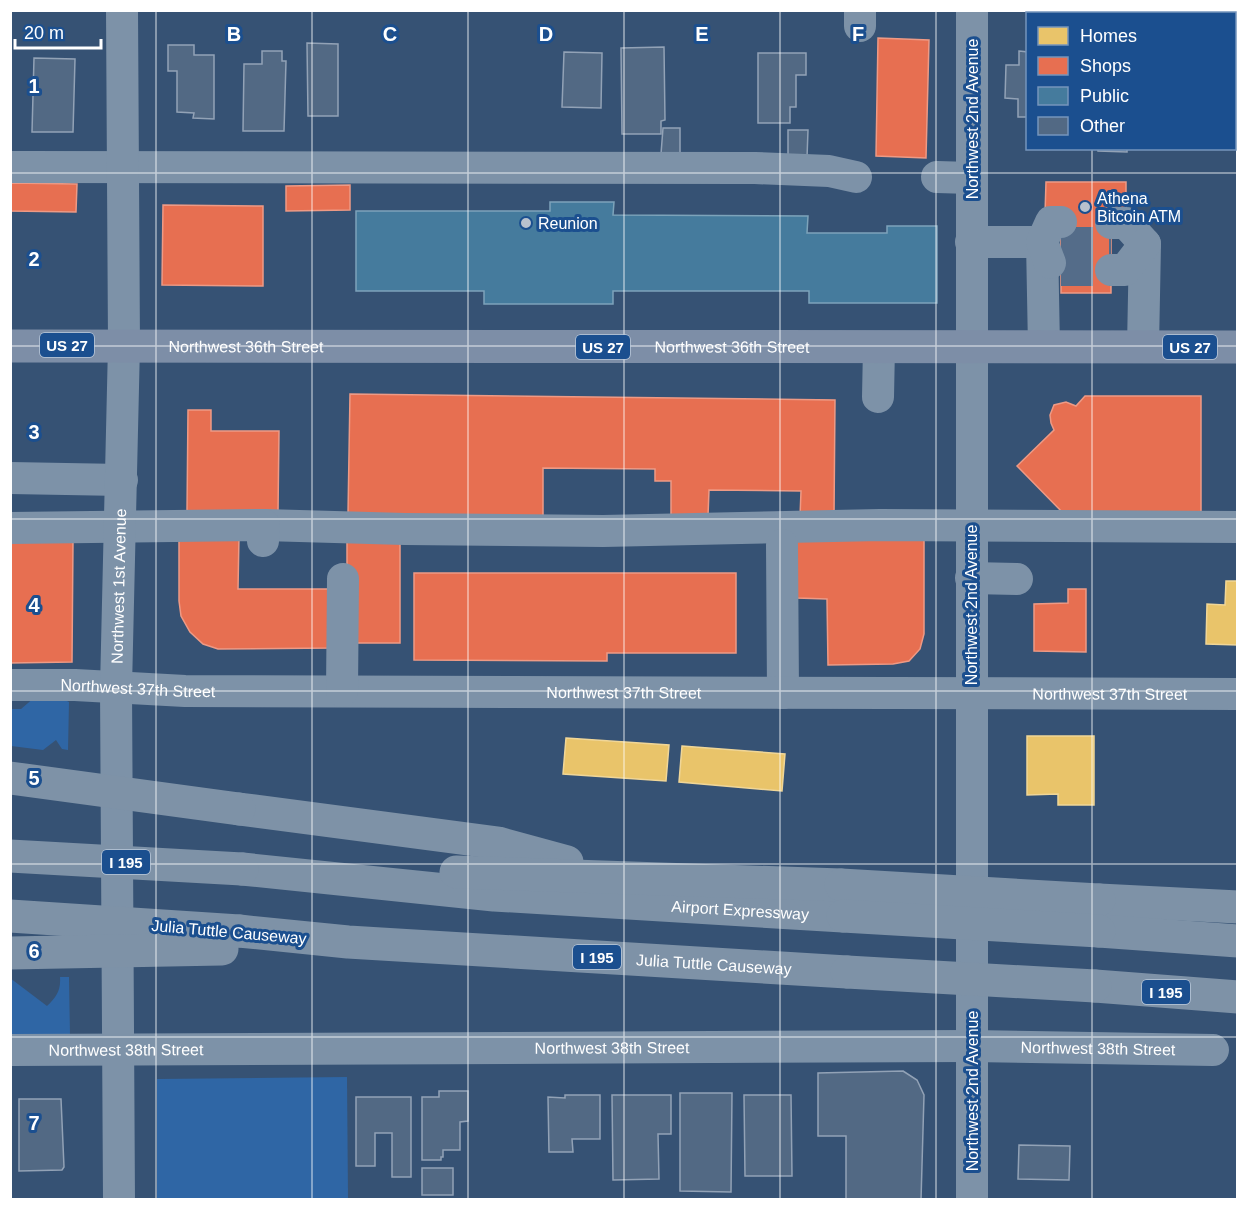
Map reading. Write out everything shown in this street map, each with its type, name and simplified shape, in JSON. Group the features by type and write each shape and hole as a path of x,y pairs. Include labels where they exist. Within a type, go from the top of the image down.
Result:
{"highway":[{"path":"10,778 498,843 621,877"},
{"name":"I 195","path":"10,856 242,869"},
{"path":"242,869 621,877 842,900 1099,915 1238,907"},
{"name":"Airport Expressway","path":"242,869 494,895 842,900"},
{"path":"1099,915 1238,941"},
{"name":"Julia Tuttle Causeway","path":"10,916 238,940 348,942 1095,986 1238,997"},
{"path":"10,953 238,940"}],"main road":[{"name":"Northwest 36th Street","path":"10,346 1238,347"}],"street":[{"name":"Northwest 1st Avenue","path":"118,1200 116,688 124,345 122,10"},
{"name":"Northwest 2nd Avenue","path":"972,10 972,1200"},
{"path":"10,167 755,168 830,171 856,177"},
{"path":"937,177 971,178"},
{"path":"1143,346 1145,244 1126,223 1111,245 1125,270 1145,244"},
{"path":"971,242 1056,244 1044,347"},
{"path":"878,397 879,347"},
{"path":"10,478 122,480"},
{"path":"10,528 121,528 263,533 405,529 603,531 798,526 1238,527"},
{"path":"782,545 783,693"},
{"path":"971,578 1017,579"},
{"path":"342,691 343,579"},
{"name":"Northwest 37th Street","path":"10,685 71,685 185,691 1238,694"},
{"name":"Northwest 38th Street","path":"10,1050 972,1046 1213,1050"}],"shaded area":[{"path":"35,697 63,699 69,702 68,750 62,749 56,740 43,750 11,746 11,709 21,709"},
{"path":"60,977 69,977 70,1035 11,1035 10,978 47,1006 57,993"},
{"path":"347,1077 348,1199 157,1199 157,1079"}],"building: Homes":[{"path":"1226,581 1238,581 1238,645 1206,644 1207,604 1225,605"},
{"path":"1027,736 1094,736 1094,805 1058,805 1058,794 1027,795"},
{"path":"566,738 669,745 666,781 563,774"},
{"path":"682,746 785,754 782,791 679,782"}],"building: Shops":[{"path":"878,38 929,40 926,158 876,156"},
{"path":"1046,182 1126,182 1126,215 1111,215 1111,293 1061,293 1061,214 1045,214"},
{"path":"10,183 77,184 76,212 10,211"},
{"path":"350,185 350,210 286,211 286,186"},
{"path":"163,205 263,206 263,286 162,285"},
{"path":"350,394 835,400 834,517 800,517 801,491 709,490 708,516 671,516 671,481 655,481 655,469 543,468 543,517 348,514"},
{"path":"1085,396 1201,396 1201,516 1068,518 1017,466 1054,430 1050,415 1054,405 1066,402 1076,406"},
{"path":"188,410 211,410 211,431 279,431 278,512 187,512"},
{"path":"239,536 238,589 333,589 331,648 218,649 203,644 190,632 181,616 179,601 179,537"},
{"path":"796,537 924,538 924,634 920,649 909,661 893,664 828,665 827,599 797,598"},
{"path":"10,540 73,541 72,662 10,663"},
{"path":"347,540 400,540 400,643 347,643"},
{"path":"414,573 736,573 736,653 607,653 607,661 414,660"},
{"path":"1068,589 1086,589 1086,652 1034,651 1034,604 1068,603"}],"building: Public":[{"path":"550,202 614,202 613,215 808,216 807,233 887,233 887,226 937,226 937,303 809,303 809,291 613,291 613,304 484,304 484,291 356,291 356,211 550,211"}],"building: Other":[{"path":"307,43 338,44 338,116 308,116"},
{"path":"168,45 194,45 194,55 214,55 214,119 193,118 194,113 177,112 177,71 168,71"},
{"path":"664,47 665,120 661,121 661,134 622,134 621,48"},
{"path":"262,51 282,51 282,61 286,61 284,131 243,131 244,64 262,64"},
{"path":"1019,51 1026,52 1026,117 1018,117 1018,99 1005,98 1006,65 1019,65"},
{"path":"564,52 602,53 601,108 562,107"},
{"path":"758,53 806,53 806,75 796,75 796,107 790,107 790,123 758,123"},
{"path":"34,58 75,59 73,132 32,132"},
{"path":"1236,68 1238,68 1238,125 1236,125"},
{"path":"663,128 680,128 680,154 661,154"},
{"path":"788,130 808,130 807,158 788,158"},
{"path":"1127,150 1127,152 1098,151"},
{"path":"903,1071 917,1080 924,1095 921,1200 846,1200 846,1136 818,1136 818,1073"},
{"path":"439,1091 468,1091 468,1121 460,1122 460,1150 443,1150 441,1160 422,1160 422,1097 439,1097"},
{"path":"680,1093 732,1093 731,1192 680,1191"},
{"path":"565,1095 600,1095 600,1139 572,1139 573,1152 549,1152 548,1097 565,1098"},
{"path":"612,1095 671,1095 671,1134 658,1134 659,1179 613,1180"},
{"path":"744,1095 791,1095 792,1176 745,1176"},
{"path":"356,1097 411,1097 411,1177 392,1177 392,1133 375,1133 375,1166 356,1166"},
{"path":"19,1099 61,1099 64,1167 62,1170 19,1171"},
{"path":"1019,1145 1070,1146 1069,1180 1018,1179"},
{"path":"422,1168 453,1168 453,1195 422,1195"}],"tunnel":[{"path":"1061,243 1111,243"},
{"path":"1061,270 1111,270"}],"place":[{"name":"Athena Bitcoin ATM","path":"1085,207"},
{"name":"Reunion","path":"526,223"}]}
